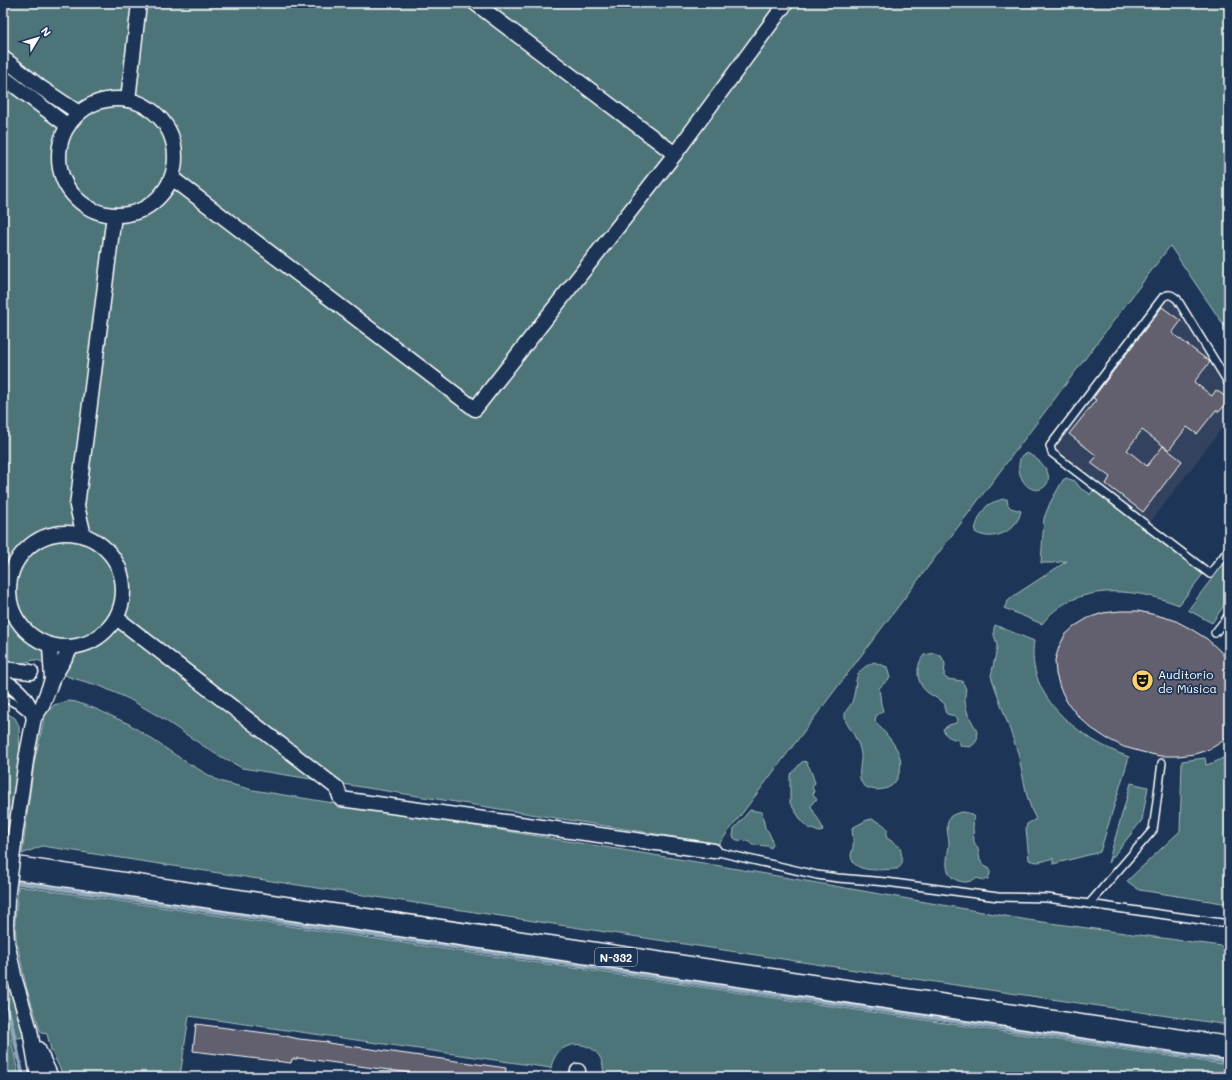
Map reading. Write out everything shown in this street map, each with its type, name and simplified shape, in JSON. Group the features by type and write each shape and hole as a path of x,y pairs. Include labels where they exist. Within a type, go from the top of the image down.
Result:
{"highway":[{"name":"N-332","path":"3,866 1229,1048"}],"street":[{"path":"128,100 139,3"},
{"path":"475,3 675,154"},
{"path":"172,178 475,409 675,154 786,3"},
{"path":"3,58 40,87 79,113"},
{"path":"3,77 68,126"},
{"path":"110,100 128,100 147,107 162,120 169,132 172,138 176,158 172,178 161,196 144,210 124,216 102,214 83,204 68,188 60,168 60,146 68,126 79,113 94,104 110,100"},
{"path":"84,536 77,506 114,215"},
{"path":"61,534 77,506"},
{"path":"72,533 84,536 93,539 109,552 120,570 124,591 118,619 108,630 91,642 71,648 50,645 31,636 17,620 10,600 6,578 18,559 32,544 51,535 72,533"},
{"path":"118,619 337,788 341,799 714,851"},
{"path":"50,645 52,680"},
{"path":"38,1077 30,1030 10,961 6,924 7,899 27,754 34,718 42,706 52,680 71,648"},
{"path":"3,669 31,672 22,677 18,690"},
{"path":"3,681 18,690 31,706 34,718"},
{"path":"30,1030 51,1077"}],"lane":[{"path":"1229,384 1177,299 1170,294 1166,295 1149,315 1050,446 1052,453 1210,574 1229,549"},
{"path":"1215,633 1229,615"},
{"path":"3,697 20,706 34,718"},
{"path":"1089,904 1153,830 1162,763"},
{"path":"714,851 817,875 838,878 886,882 982,896 1047,898 1229,924"}],"shaded area":[{"path":"1169,296 1229,388 1229,419 1150,523 1052,449"}],"green space":[{"path":"3,3 1229,3 1229,333 1170,246 719,844 242,768 214,753 160,717 129,699 100,686 69,677 40,661 34,660 23,663 3,661"},
{"path":"1027,453 1040,462 1047,471 1048,478 1046,485 1041,489 1035,490 1028,487 1022,479 1019,471 1020,459 1021,456"},
{"path":"1066,478 1075,481 1081,489 1090,495 1093,490 1203,574 1179,605 1144,595 1125,592 1106,592 1071,600 1055,610 1042,624 1004,608 1008,601 1015,595 1067,561 1041,563 1044,518 1050,503 1063,480"},
{"path":"1007,499 1008,505 1011,508 1021,511 1015,524 1003,533 996,535 982,535 975,532 981,514 986,507 991,503"},
{"path":"1229,556 1229,598 1212,623 1188,610"},
{"path":"995,625 1034,641 1034,662 1038,681 1047,698 1060,714 1075,728 1093,740 1129,757 1100,852 1053,864 1053,858 1038,862 1029,860 1026,828 1027,824 1036,819 1027,796 1018,753 991,676 997,648 994,634"},
{"path":"935,653 942,657 945,664 944,676 947,679 962,681 966,689 966,708 977,735 975,743 970,747 961,746 958,740 945,734 943,729 956,723 958,719 955,716 945,712 945,704 927,692 923,688 919,679 918,669 921,659 924,655"},
{"path":"874,662 887,667 890,678 879,688 883,711 876,716 875,721 890,738 898,751 901,766 897,779 893,785 877,790 868,788 861,782 860,750 854,734 845,718 845,713 852,702 858,674 866,666"},
{"path":"69,701 96,709 129,724 186,762 219,781 253,790 709,864 1028,920 1229,947 1229,1025 894,976 42,846 22,854 34,763 45,715 54,705"},
{"path":"3,711 15,718 19,726 20,757 4,851 3,851"},
{"path":"1229,755 1229,904 1139,890 1127,881 1180,831 1182,761 1205,758 1206,765"},
{"path":"805,761 810,769 815,783 812,787 814,791 813,794 817,799 811,806 823,831 819,832 809,828 803,823 790,803 790,775 802,762"},
{"path":"1131,783 1148,787 1142,820 1108,863"},
{"path":"750,810 762,812 765,828 769,833 773,844 771,848 767,846 752,845 749,841 737,840 733,837 734,829"},
{"path":"962,812 969,813 974,817 974,842 978,849 980,860 983,865 990,869 988,879 984,880 976,878 968,882 961,882 953,878 947,869 949,842 947,830 948,820 951,816"},
{"path":"872,819 886,827 887,838 900,847 902,862 900,867 897,869 870,870 857,866 853,862 851,856 853,848 852,828"},
{"path":"18,886 1229,1065 1229,1077 614,1077 603,1075 602,1063 598,1054 590,1048 581,1045 571,1045 562,1049 555,1057 551,1068 189,1016 180,1077 64,1077 51,1050 47,1034 41,1033 26,986 16,938 15,922"},
{"path":"3,967 25,1037 11,1039 19,1077 3,1077"}],"building":[{"path":"1162,307 1181,321 1172,333 1210,362 1194,382 1212,396 1216,390 1229,399 1219,412 1216,410 1197,434 1187,427 1169,450 1142,430 1127,450 1147,466 1163,446 1182,461 1143,512 1106,484 1110,477 1091,463 1097,456 1069,434 1096,400 1093,398"},
{"name":"Auditorio de Música","path":"1138,611 1174,620 1207,639 1220,651 1229,663 1229,735 1223,741 1210,749 1195,754 1160,756 1124,747 1091,728 1078,716 1067,702 1060,688 1056,674 1055,660 1059,647 1065,635 1075,626 1088,618 1103,613"},
{"path":"196,1024 506,1068 505,1077 419,1077 419,1074 297,1058 292,1059 291,1063 193,1051"}],"waterway":[{"path":"13,882 1229,1062"},
{"path":"3,999 10,1017 23,1077"}],"place":[{"name":"Auditorio de Música","path":"1143,681"}]}
